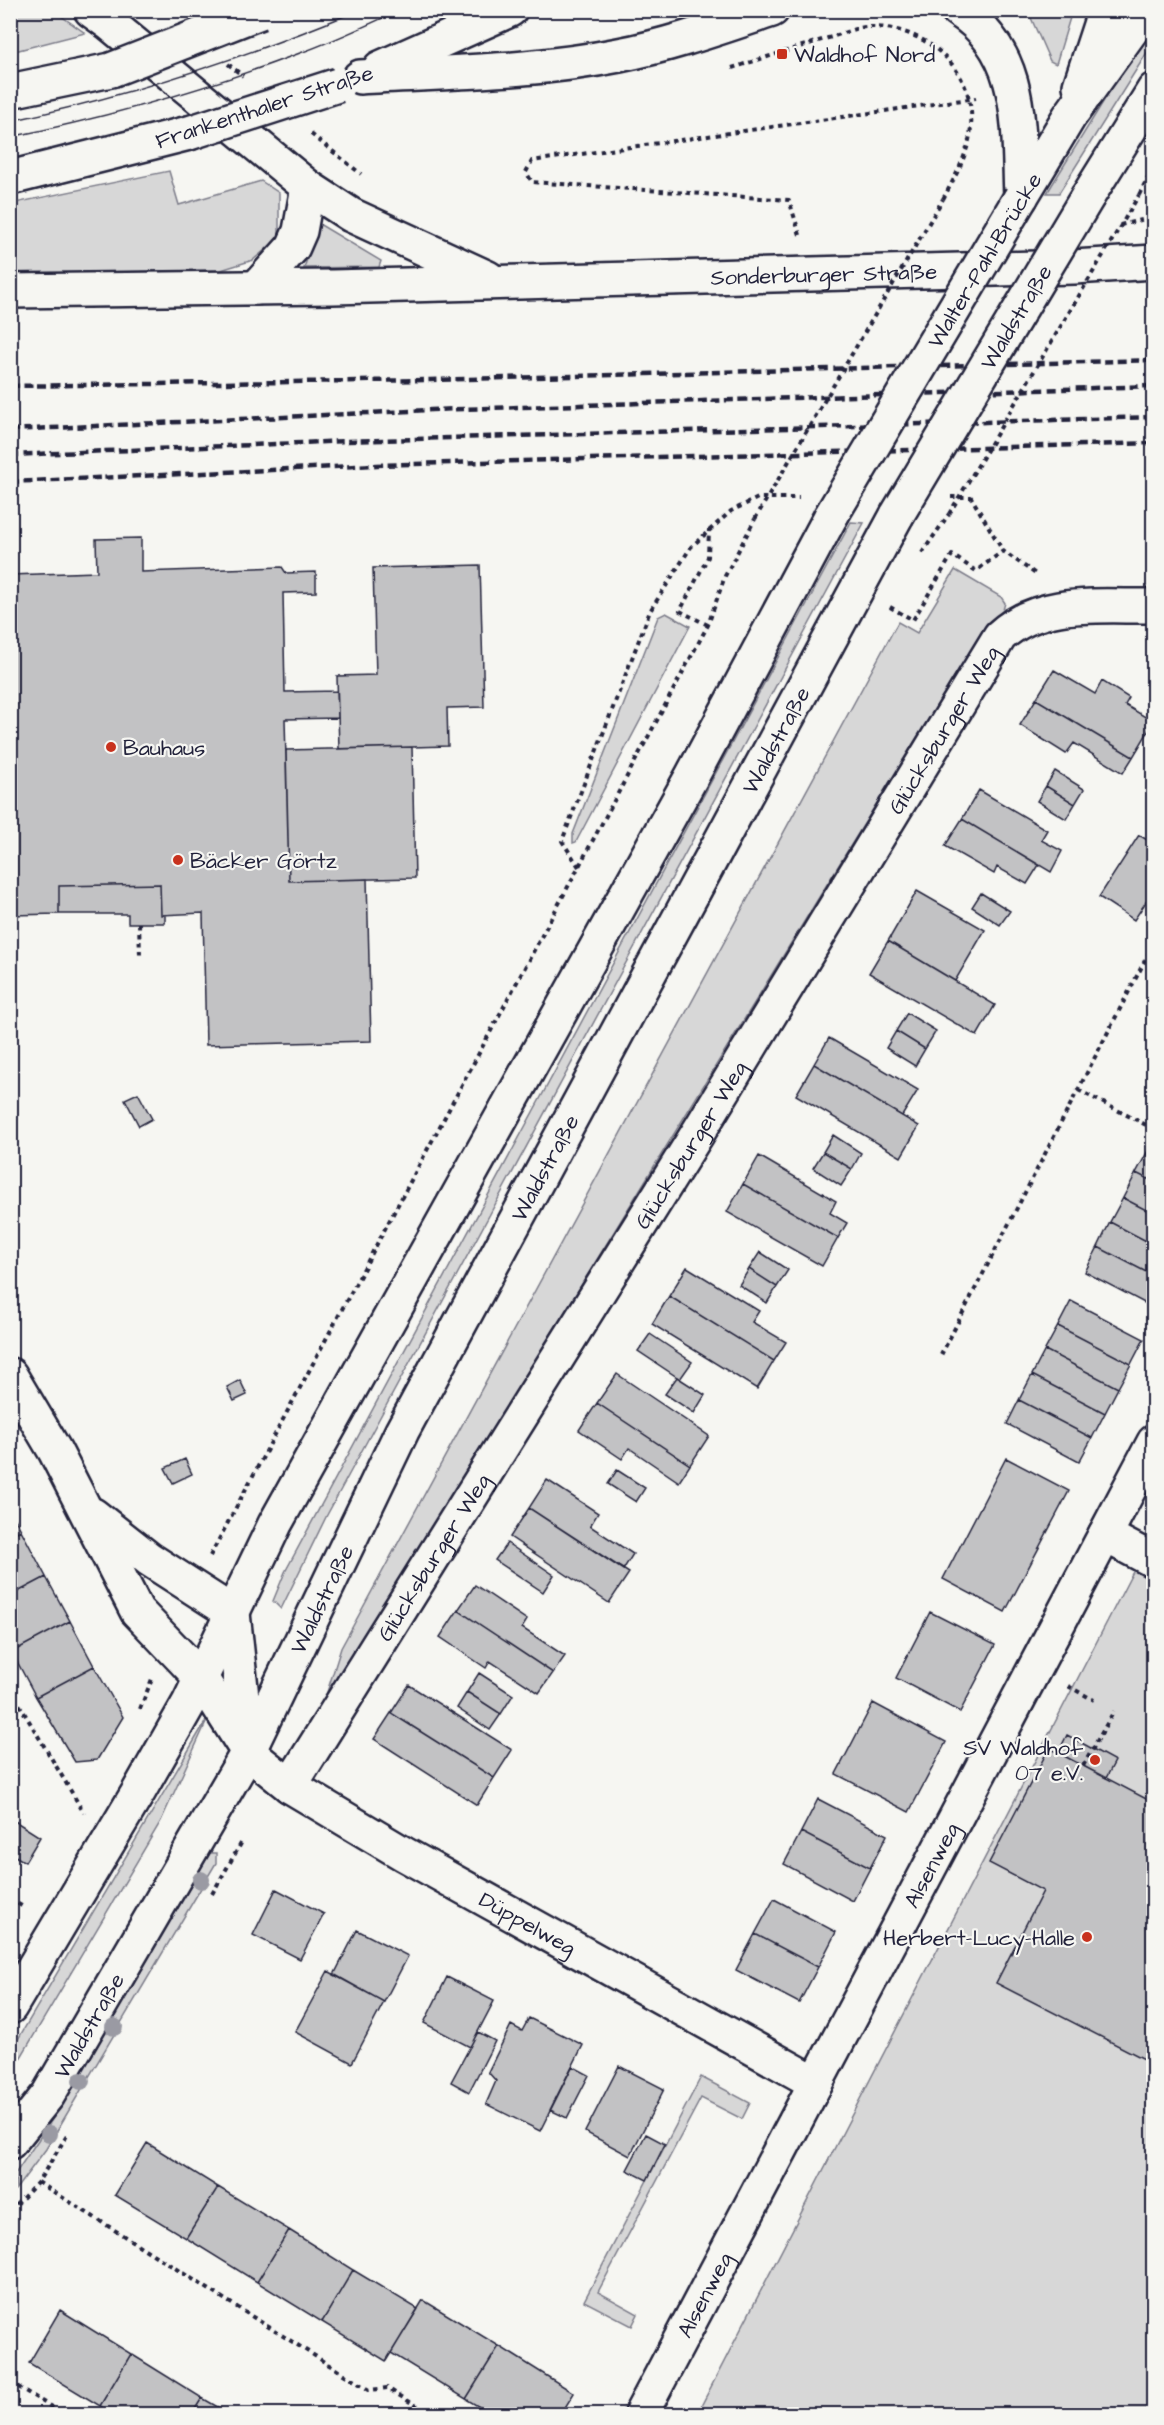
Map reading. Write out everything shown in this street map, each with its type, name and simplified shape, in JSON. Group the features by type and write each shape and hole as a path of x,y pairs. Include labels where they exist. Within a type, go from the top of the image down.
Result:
{"main road":[{"name":"Sonderburger Straße","path":"92,10 308,188 351,215 496,281"},
{"name":"Frankenthaler Straße","path":"10,178 189,134 349,81 510,10"},
{"path":"349,81 549,66 618,55 686,39 772,10"},
{"path":"958,10 990,38 1005,62 1017,110 1021,197"},
{"path":"1069,117 1105,10"},
{"path":"10,91 111,70 261,11"},
{"name":"Walter-Pahl-Brücke","path":"232,1613 275,1524 692,776 831,516 1069,117 1146,11"},
{"name":"Waldstraße","path":"10,2142 48,2096 248,1752 407,1420 897,515 1154,90"},
{"path":"256,288 293,247 300,231 308,188"},
{"name":"Sonderburger Straße","path":"10,291 256,288 1074,267 1154,262"},
{"name":"Glücksburger Weg","path":"290,1786 696,1137 1000,636 1019,621 1051,609 1154,606"},
{"name":"Düppelweg","path":"10,1375 86,1510 137,1611 201,1678 248,1752 290,1786 404,1854 816,2083"},
{"name":"Alsenweg","path":"641,2415 1154,1442"},
{"path":"86,1510 149,1559 232,1613"},
{"path":"1105,1535 1154,1561"},
{"path":"232,1613 248,1752"},
{"path":"10,2007 139,1791 201,1678 232,1613"}],"path":[{"path":"312,1368 708,625 725,576 755,519 963,163 971,128 969,99 956,68 934,45 906,30 866,27 732,68"},
{"path":"788,236 800,235 789,200 532,182 526,172 532,161 969,99"},
{"path":"949,514 1139,195 1154,165"},
{"path":"708,625 680,610 708,557 709,528"},
{"path":"886,604 913,620 952,555 976,571 1003,551"},
{"path":"139,923 140,955"},
{"path":"941,1355 1154,943"},
{"path":"1078,1090 1154,1129"},
{"path":"10,1689 84,1813"},
{"path":"1083,1766 1114,1711"},
{"path":"10,1899 30,1910"},
{"path":"38,2182 369,2390 387,2388 430,2415"},
{"path":"10,2382 63,2415"}],"shaded area":[{"path":"11,10 54,11 85,33 11,52"},
{"path":"1028,11 1072,11 1056,64 1050,61"},
{"path":"1153,21 1153,43 1059,193 1047,193"},
{"path":"169,171 179,205 261,181 279,193 279,238 253,260 221,270 11,274 10,204"},
{"path":"319,224 381,261 379,267 304,268"},
{"path":"851,522 864,523 327,1515 281,1609 273,1601 285,1572"},
{"path":"955,570 1001,597 1005,603 1003,610 981,633 322,1708 341,1648 898,622 917,633"},
{"path":"666,613 690,626 576,842 573,843 573,834 658,617"},
{"name":"SV Waldhof 07 e.V.","path":"1153,1533 1153,2414 697,2414"},
{"path":"210,1714 161,1821 11,2074 11,2051"},
{"path":"210,1853 216,1853 216,1863 46,2149 16,2189 15,2174 64,2102"},
{"path":"701,2077 750,2103 742,2119 701,2098 598,2292 638,2314 632,2326 584,2301"}],"building":[{"path":"1151,498 1154,498 1154,533 1151,533"},
{"path":"141,538 141,572 282,567 286,573 316,572 316,592 283,593 285,692 337,691 338,718 285,719 289,881 367,879 371,1041 206,1045 203,913 161,915 160,884 59,886 59,914 10,915 10,575 97,572 96,539"},
{"path":"480,565 484,707 447,708 448,746 339,749 337,676 376,675 373,568"},
{"path":"1054,670 1095,694 1102,681 1129,698 1125,705 1154,722 1133,757 1036,699"},
{"path":"1036,699 1133,757 1123,773 1074,743 1066,754 1020,725"},
{"path":"412,747 415,878 289,881 286,750"},
{"path":"1055,771 1084,789 1075,804 1046,786"},
{"path":"1046,786 1075,804 1066,819 1037,801"},
{"path":"979,790 1047,830 1041,840 1062,851 1051,872 962,819"},
{"path":"962,819 1039,865 1027,884 997,867 994,874 945,846"},
{"path":"1139,835 1154,844 1154,890 1134,920 1099,897"},
{"path":"160,884 161,915 165,915 165,923 128,923 128,914 59,914 59,886"},
{"path":"917,891 985,930 955,981 888,941"},
{"path":"981,893 1010,911 1000,925 972,907"},
{"path":"888,941 995,1005 977,1036 869,973"},
{"path":"907,1013 936,1031 925,1049 896,1031"},
{"path":"896,1031 925,1049 915,1066 886,1048"},
{"path":"829,1038 918,1090 902,1116 814,1064"},
{"path":"814,1064 919,1126 901,1157 796,1095"},
{"path":"138,1093 152,1119 139,1126 125,1099"},
{"path":"833,1135 861,1153 852,1169 823,1152"},
{"path":"1149,1149 1154,1151 1154,1182 1136,1173"},
{"path":"823,1152 852,1169 841,1186 813,1168"},
{"path":"759,1156 836,1201 830,1213 847,1223 838,1238 743,1184"},
{"path":"1136,1173 1154,1182 1154,1214 1123,1198"},
{"path":"743,1184 838,1238 822,1266 727,1212"},
{"path":"1123,1198 1154,1214 1154,1245 1110,1222"},
{"path":"1110,1222 1154,1245 1154,1276 1098,1247"},
{"path":"1098,1247 1154,1276 1154,1308 1085,1272"},
{"path":"760,1252 788,1270 777,1287 749,1269"},
{"path":"687,1267 759,1311 752,1322 786,1342 774,1361 669,1296"},
{"path":"749,1269 777,1287 767,1303 739,1285"},
{"path":"669,1296 774,1361 757,1389 652,1324"},
{"path":"1071,1301 1144,1339 1131,1364 1058,1326"},
{"path":"1058,1326 1131,1364 1118,1388 1045,1350"},
{"path":"650,1334 692,1362 680,1379 638,1351"},
{"path":"1045,1350 1118,1388 1105,1413 1032,1375"},
{"path":"617,1374 709,1436 690,1465 597,1403"},
{"path":"1032,1375 1105,1413 1092,1438 1019,1400"},
{"path":"677,1377 705,1395 694,1413 665,1394"},
{"path":"240,1380 247,1395 234,1401 227,1387"},
{"path":"1019,1400 1092,1438 1079,1462 1007,1424"},
{"path":"597,1403 690,1465 679,1482 629,1448 622,1459 579,1430"},
{"path":"1006,1458 1069,1491 1005,1612 943,1579"},
{"path":"185,1459 192,1474 173,1483 165,1468"},
{"path":"617,1470 645,1488 636,1502 608,1484"},
{"path":"547,1480 598,1513 590,1526 633,1554 623,1570 529,1508"},
{"path":"529,1508 629,1573 609,1603 510,1537"},
{"path":"10,1510 21,1530 10,1535"},
{"path":"21,1530 46,1577 10,1596 10,1535"},
{"path":"507,1543 554,1575 543,1592 495,1560"},
{"path":"46,1577 70,1621 12,1652 10,1596"},
{"path":"475,1585 527,1620 522,1628 565,1656 553,1673 458,1610"},
{"path":"458,1610 553,1673 539,1693 490,1661 486,1668 440,1637"},
{"path":"930,1612 995,1645 960,1712 896,1678"},
{"path":"70,1621 94,1666 36,1697 12,1652"},
{"path":"94,1666 123,1717 97,1760 75,1762 36,1697"},
{"path":"479,1673 513,1695 501,1714 467,1692"},
{"path":"409,1685 512,1750 494,1778 391,1713"},
{"path":"467,1692 501,1714 490,1730 457,1708"},
{"path":"873,1703 946,1742 909,1812 836,1774"},
{"path":"391,1713 494,1778 477,1805 374,1739"},
{"path":"1067,1735 1115,1761 1106,1778 1058,1753"},
{"name":"Herbert-Lucy-Halle","path":"1049,1748 1154,1803 1154,2064 996,1983 1043,1891 989,1863"},
{"path":"818,1799 887,1835 870,1868 801,1832"},
{"path":"10,1818 40,1837 25,1862 10,1853"},
{"path":"801,1832 870,1868 853,1901 784,1864"},
{"path":"276,1889 324,1914 300,1959 253,1935"},
{"path":"774,1899 836,1932 818,1967 755,1934"},
{"path":"357,1930 408,1956 384,2002 334,1975"},
{"path":"755,1934 818,1967 799,2003 736,1970"},
{"path":"328,1971 384,2002 352,2063 295,2032"},
{"path":"447,1977 494,2001 470,2047 424,2023"},
{"path":"529,2018 583,2045 540,2131 486,2104 496,2081 488,2072 511,2025 522,2031"},
{"path":"478,2032 495,2041 469,2092 451,2082"},
{"path":"572,2066 589,2075 567,2118 550,2110"},
{"path":"619,2066 664,2089 630,2156 585,2132"},
{"path":"646,2134 665,2144 647,2180 627,2170"},
{"path":"147,2143 218,2187 186,2238 115,2195"},
{"path":"218,2187 289,2230 257,2282 186,2238"},
{"path":"289,2230 353,2270 322,2322 257,2282"},
{"path":"353,2270 418,2309 386,2361 322,2322"},
{"path":"423,2300 499,2346 466,2399 391,2353"},
{"path":"60,2310 131,2354 100,2406 29,2363"},
{"path":"499,2346 574,2393 561,2414 491,2414 466,2399"},
{"path":"131,2354 202,2398 192,2414 113,2414 100,2406"},
{"path":"202,2398 230,2414 192,2414"}],"tram line":[{"path":"10,121 100,100 188,74 274,44 359,10"},
{"path":"10,137 120,111 193,90 325,43 400,10"}],"railway":[{"path":"10,386 430,380 1154,360"},
{"path":"10,430 431,410 1154,386"},
{"path":"10,455 348,441 1154,417"},
{"path":"10,482 377,465 1154,443"}],"place":[{"name":"Waldhof Nord","path":"782,54"},
{"name":"Bauhaus","path":"111,747"},
{"name":"Bäcker Görtz","path":"178,860"},
{"name":"SV Waldhof 07 e.V.","path":"1095,1760"},
{"name":"Herbert-Lucy-Halle","path":"1087,1937"}]}
